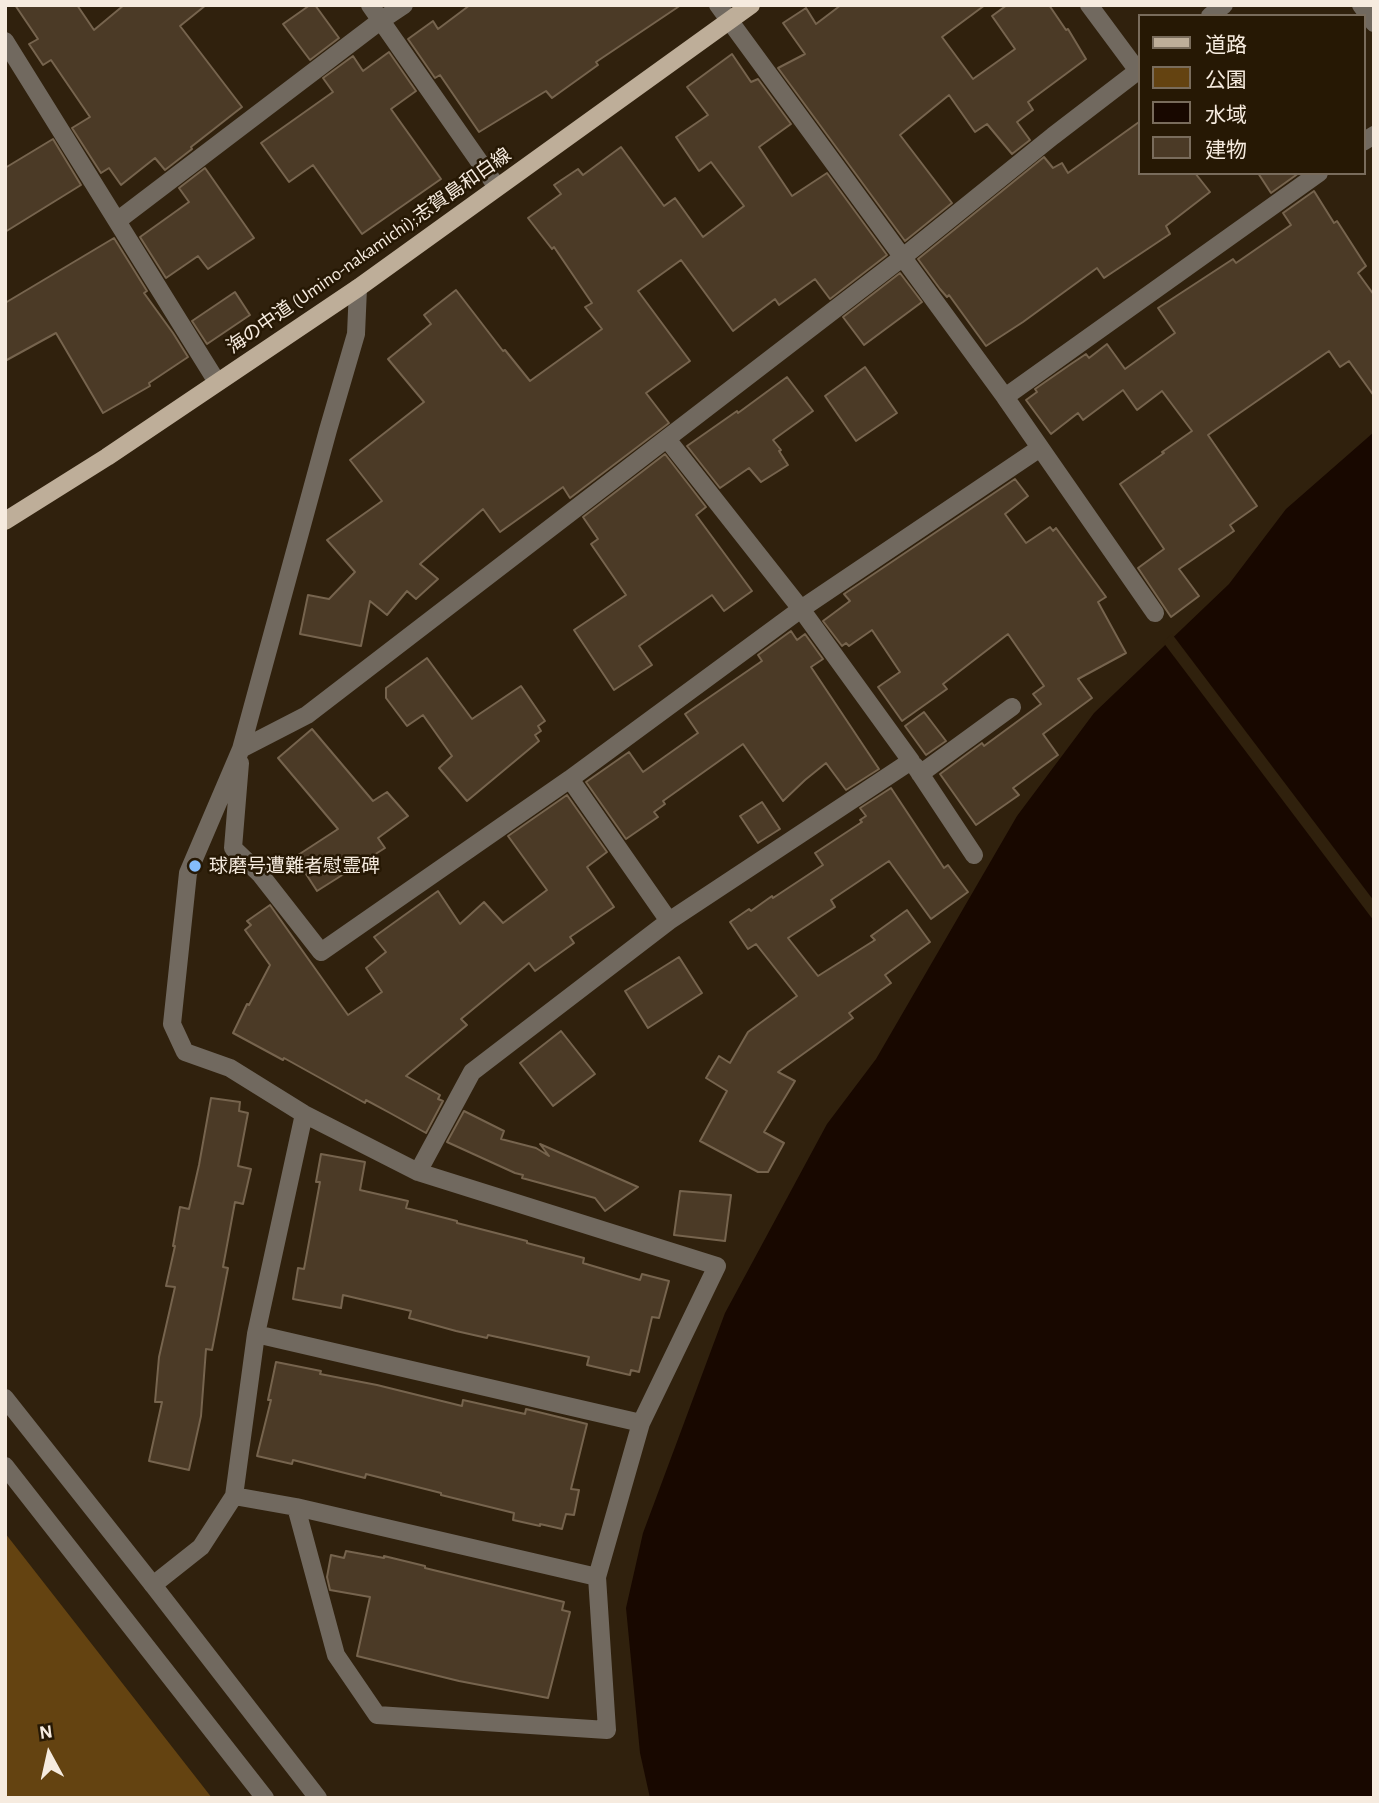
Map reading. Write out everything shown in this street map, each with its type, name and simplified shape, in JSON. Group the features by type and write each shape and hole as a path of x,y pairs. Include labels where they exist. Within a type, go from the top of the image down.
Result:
{"main road":[{"name":"海の中道 (Umino-nakamichi);志賀島和白線","path":"5,521 107,457 358,288 751,5"}],"street":[{"path":"370,5 497,187"},
{"path":"117,221 404,5"},
{"path":"718,5 1005,397 1155,613"},
{"path":"1089,5 1138,70"},
{"path":"1361,5 1374,23"},
{"path":"5,41 217,382"},
{"path":"241,749 307,715 904,257 1053,136 1138,72"},
{"path":"1005,397 1316,175"},
{"path":"296,1507 336,1655 377,1715 607,1730 597,1577 641,1423 717,1266 418,1171 304,1114 230,1068 185,1052 172,1024 188,873 241,749 356,334 358,288"},
{"path":"667,439 801,609 915,767 974,855"},
{"path":"241,749 233,848 260,874 321,951 570,779 801,609 1040,448"},
{"path":"418,1171 472,1072 669,920 1012,707"},
{"path":"570,779 669,920"},
{"path":"153,1585 201,1547 234,1496 256,1334 304,1114"},
{"path":"256,1334 641,1423"},
{"path":"5,1398 318,1798"},
{"path":"5,1466 265,1798"},
{"path":"234,1496 296,1507 597,1577"}],"green space":[{"path":"5,1533 212,1798 5,1798"}],"water":[{"path":"1374,432 1374,1798 650,1798 640,1753 626,1608 643,1533 725,1313 827,1124 876,1059 1017,816 1094,713 1229,584 1286,509"}],"pier":[{"path":"1172,634 1374,901 1374,921 1163,642"}],"building":[{"path":"15,5 77,5 94,30 124,5 206,5 180,26 242,107 165,170 155,158 121,185 109,168 101,173 72,128 90,117 51,60 43,65 29,44 38,39"},
{"path":"310,5 315,5 339,38 310,60 283,24"},
{"path":"470,5 681,5 596,62 598,65 552,98 546,91 479,132 440,75 435,78 408,39 433,21 438,29"},
{"path":"841,5 985,5 942,37 973,79 1015,49 992,16 1007,5 1049,5 1066,30 1068,29 1086,59 1028,102 1033,110 1017,122 1030,140 1012,154 987,124 975,132 949,95 900,135 952,203 905,241 778,68 805,54 783,23 806,8 816,24"},
{"path":"389,52 416,91 391,109 441,179 362,234 313,165 289,182 261,143 333,92 323,78 353,56 363,71"},
{"path":"732,54 751,82 758,79 791,124 759,147 792,196 827,173 887,255 830,299 815,279 779,305 775,299 733,331 681,260 638,291 690,361 646,393 669,423 570,498 563,487 500,532 483,509 420,564 438,579 416,599 407,591 387,615 370,601 361,646 300,634 308,595 329,599 355,572 327,540 382,501 350,460 424,402 388,359 431,324 424,315 456,290 530,381 602,329 585,307 592,303 554,247 552,249 528,218 561,194 554,185 578,169 583,175 621,147 664,206 675,198 703,237 744,206 711,162 699,171 676,137 708,115 687,87"},
{"path":"1138,123 1138,175 1197,175 1210,192 1166,226 1170,234 1104,278 1097,268 986,346 949,295 947,297 940,289 918,259 1044,157 1053,168 1062,163 1068,173"},
{"path":"53,139 81,185 5,232 5,168"},
{"path":"205,168 254,238 208,269 198,256 166,278 140,237 189,202 179,188"},
{"path":"1259,175 1296,175 1271,193"},
{"path":"1314,191 1366,266 1358,273 1374,295 1374,396 1349,361 1340,367 1329,351 1208,435 1257,506 1230,525 1234,531 1179,569 1199,596 1171,617 1138,568 1164,549 1120,484 1192,431 1162,391 1137,410 1123,390 1083,420 1078,413 1051,434 1026,400 1037,392 1035,389 1071,364 1086,354 1089,358 1107,344 1125,369 1175,333 1158,308 1233,259 1236,263 1291,225 1283,213"},
{"path":"114,238 147,291 144,293 188,357 149,383 150,386 103,413 56,333 5,361 5,303"},
{"path":"900,273 922,302 864,345 843,317"},
{"path":"235,292 250,315 207,344 192,321"},
{"path":"865,367 897,413 856,441 825,396"},
{"path":"787,377 813,411 773,440 788,465 761,482 749,468 720,488 687,446"},
{"path":"665,454 706,507 696,515 752,591 724,611 712,595 639,646 652,665 614,690 574,630 626,595 591,544 598,539 583,517"},
{"path":"1015,479 1028,496 1005,514 1026,543 1050,527 1053,531 1056,528 1106,597 1098,602 1126,653 1078,679 1092,698 1043,734 1058,755 1013,788 1019,795 976,825 940,774 1041,704 1033,694 1044,686 1008,634 943,684 947,689 902,721 878,687 900,672 872,630 849,646 846,643 842,646 823,621 850,601 844,594"},
{"path":"791,631 797,640 805,634 823,659 811,667 879,769 846,790 826,763 783,801 743,744 663,801 665,804 654,812 658,817 626,839 586,782 629,752 643,772 698,733 685,714 762,661 758,655"},
{"path":"427,658 472,719 521,686 545,721 538,726 541,731 535,735 539,741 467,801 439,768 452,756 423,715 407,726 386,698 386,688"},
{"path":"924,712 946,741 926,755 905,726"},
{"path":"312,729 373,801 387,792 408,816 378,838 385,848 317,891 295,857 338,829 278,758"},
{"path":"891,788 944,868 948,865 968,892 931,919 889,861 831,900 835,907 788,938 818,976 875,940 871,936 907,910 930,942 885,975 891,983 849,1013 853,1018 778,1072 795,1081 764,1132 784,1143 768,1172 758,1172 700,1141 727,1091 706,1078 719,1056 730,1063 748,1032 797,996 756,944 748,949 730,922 823,865 815,853 862,822 860,820 866,816 860,808"},
{"path":"567,795 607,852 587,867 614,907 570,937 574,943 535,971 529,963 461,1019 467,1025 406,1076 440,1095 438,1099 443,1101 426,1133 233,1033 270,965 245,930 251,925 247,921 270,905 348,1015 382,992 366,968 386,952 374,937 438,891 460,924 484,902 503,923 547,890 508,836"},
{"path":"762,802 780,829 758,843 740,816"},
{"path":"679,957 702,993 648,1028 625,991"},
{"path":"561,1031 595,1074 553,1106 520,1063"},
{"path":"211,1098 240,1102 239,1111 248,1113 238,1166 251,1169 243,1204 235,1202 223,1267 228,1268 212,1350 206,1349 201,1416 189,1470 149,1461 162,1402 155,1402 159,1357 175,1287 166,1286 180,1207 189,1209"},
{"path":"464,1111 504,1131 501,1139 536,1148 549,1156 540,1144 638,1187 605,1211 595,1198 522,1178 523,1175 447,1142"},
{"path":"321,1154 365,1162 360,1190 408,1201 406,1208 584,1258 583,1263 640,1280 642,1274 669,1281 659,1318 652,1317 639,1372 631,1370 630,1375 587,1365 589,1357 488,1335 487,1338 456,1331 409,1318 411,1311 343,1295 341,1308 293,1299 298,1268 304,1269 320,1182 316,1182"},
{"path":"680,1191 731,1195 725,1241 674,1235"},
{"path":"276,1362 462,1406 463,1400 525,1414 526,1409 587,1424 571,1489 579,1490 574,1515 566,1514 562,1529 540,1526 513,1520 514,1513 366,1474 365,1478 293,1460 292,1464 257,1456 271,1400 268,1400"},
{"path":"346,1551 384,1556 564,1602 562,1610 570,1612 548,1698 459,1681 357,1656 370,1597 330,1590 327,1577 331,1555 344,1558"}],"place":[{"name":"球磨号遭難者慰霊碑","path":"195,866"}]}
